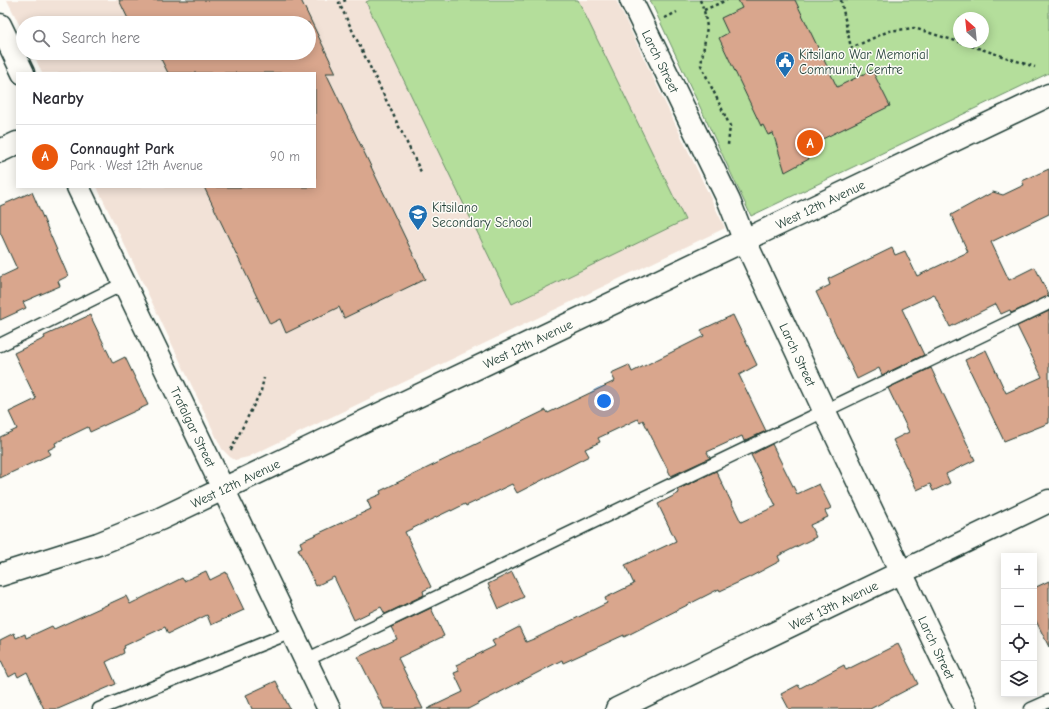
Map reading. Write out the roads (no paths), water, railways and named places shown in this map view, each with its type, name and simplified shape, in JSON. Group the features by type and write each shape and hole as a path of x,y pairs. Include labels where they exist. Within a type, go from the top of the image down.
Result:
{"street":[{"name":"Larch Street","path":"631,0 729,201 744,239 966,709"},
{"path":"0,25 16,58"},
{"path":"17,60 23,72"},
{"name":"West 12th Avenue","path":"0,575 98,544 160,519 744,239 1049,95"},
{"path":"0,151 16,143"},
{"name":"Trafalgar Street","path":"78,188 329,709"},
{"name":"West 13th Avenue","path":"617,709 1049,501"}],"lane":[{"path":"0,345 125,283"},
{"path":"306,660 1049,303"},
{"path":"99,709 292,632"},
{"path":"1031,709 1049,700"}],"place":[{"name":"Kitsilano War Memorial Community Centre","path":"785,78"},
{"name":"Connaught Park","path":"810,143"},
{"name":"Kitsilano Secondary School","path":"418,231"}]}
